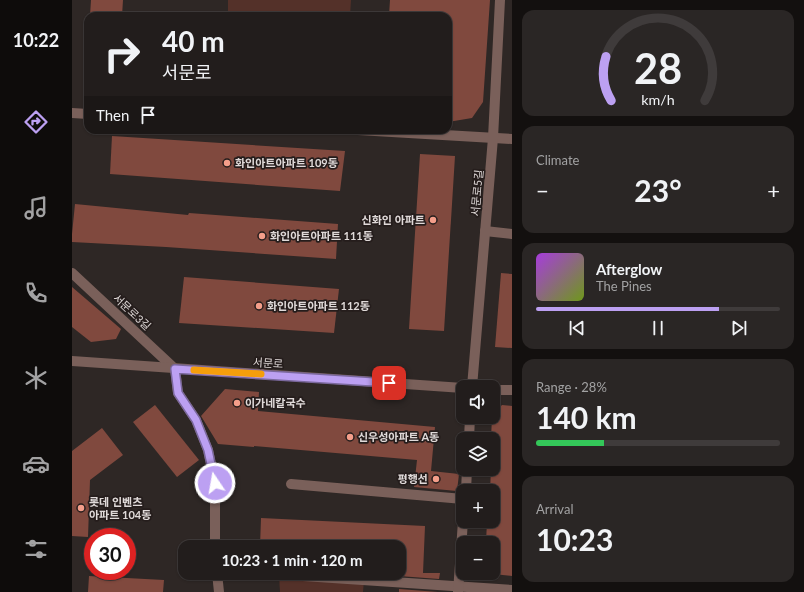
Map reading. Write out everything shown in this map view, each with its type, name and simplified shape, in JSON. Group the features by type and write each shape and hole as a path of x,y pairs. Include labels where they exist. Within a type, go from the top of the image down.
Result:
{"street":[{"name":"서문로5길","path":"473,380 493,138 500,0"},
{"path":"72,113 84,114"},
{"path":"426,134 512,139"},
{"path":"485,232 512,234"},
{"name":"서문로3길","path":"72,273 175,369"},
{"name":"서문로","path":"72,362 456,388"},
{"path":"175,369 178,393 196,420 208,450 215,483 216,540"},
{"path":"500,390 512,390"},
{"path":"291,484 456,498"},
{"path":"458,589 463,528"},
{"path":"218,580 219,592"},
{"path":"346,580 458,589 512,590"}],"shaded area":[{"path":"228,0 351,0 350,12 228,12"},
{"path":"279,580 364,580 363,592 280,592"}],"building":[{"path":"91,0 123,0 122,12 90,12"},
{"path":"390,0 490,0 483,102 472,118 452,121 452,12 389,12"},
{"name":"화인아트아파트 109동","path":"112,136 345,151 340,191 110,174"},
{"name":"신화인 아파트","path":"420,154 455,156 444,331 409,329"},
{"path":"75,204 188,215 189,213 338,224 336,259 72,242"},
{"path":"501,273 512,274 512,348 495,347"},
{"name":"화인아트아파트 112동","path":"184,277 339,289 334,333 179,323"},
{"path":"72,287 121,329 116,339 91,342 72,327"},
{"name":"신우성아파트 A동","path":"225,389 259,392 258,411 435,427 431,471 456,474 456,476 459,476 458,484 456,484 456,491 414,487 417,460 218,444 201,416"},
{"path":"155,405 199,460 177,477 133,422"},
{"path":"502,405 512,406 512,576 500,575 500,536 486,536 487,528 500,528 500,484 490,484 491,476 500,476 500,432 491,432 492,424 500,424 500,407"},
{"name":"롯데 인벤츠 아파트 104동","path":"102,428 123,455 90,480 88,528 84,528 84,537 72,536 72,451"},
{"path":"261,518 425,526 423,573 440,573 439,579 406,577 406,540 260,540"},
{"path":"136,579 164,580 163,592 88,592 89,580 136,580"},
{"path":"399,589 438,592 399,592"}],"slow traffic":[{"path":"194,370 261,374"}],"place":[{"name":"화인아트아파트 109동","path":"227,163"},
{"name":"신화인 아파트","path":"433,220"},
{"name":"화인아트아파트 111동","path":"262,236"},
{"name":"화인아트아파트 112동","path":"259,306"},
{"name":"이가네칼국수","path":"237,403"},
{"name":"신우성아파트 A동","path":"350,437"},
{"name":"평행선","path":"436,479"},
{"name":"롯데 인벤츠 아파트 104동","path":"81,508"}],"route":[{"path":"215,483 208,450 196,420 178,393 175,369 389,383"}]}
